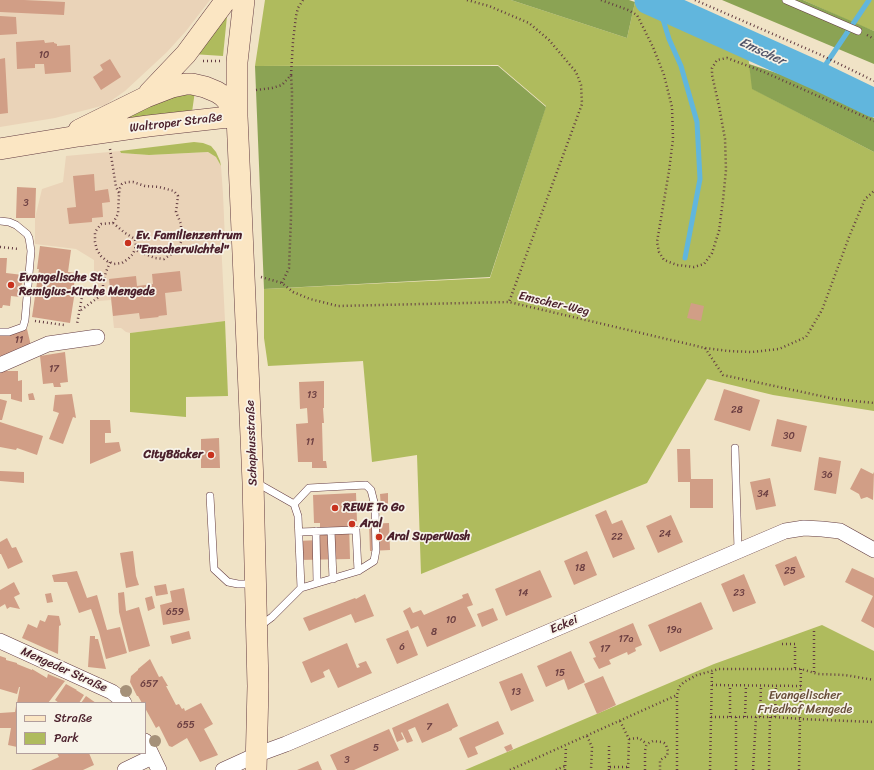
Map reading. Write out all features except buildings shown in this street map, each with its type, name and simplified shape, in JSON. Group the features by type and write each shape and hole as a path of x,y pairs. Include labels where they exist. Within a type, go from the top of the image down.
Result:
{"main road":[{"path":"146,97 186,54 226,0"},
{"name":"Waltroper Straße","path":"0,149 62,138 148,126 238,116 237,62 244,0"},
{"path":"62,138 146,97 176,85 186,84 212,90 223,96 238,116"},
{"name":"Schaphusstraße","path":"238,116 256,584 258,686 256,763"}],"street":[{"path":"0,365 48,344 97,337"},
{"name":"Eckei","path":"256,763 286,744 785,531 804,528 840,531 874,550"},
{"name":"Mengeder Straße","path":"0,641 112,692 122,699 124,702"},
{"path":"125,770 155,763 146,744"},
{"path":"223,770 256,763"}],"lane":[{"path":"786,0 858,31"},
{"path":"0,221 9,222 16,225 27,234 31,251 25,320 23,327 9,332 0,332"},
{"path":"735,448 738,550"},
{"path":"253,482 294,504 298,516 301,588"},
{"path":"257,629 272,617 301,588 358,571 374,561 376,550 375,506 371,490 366,485 309,488 294,504"},
{"path":"210,496 214,569 228,582 238,584 256,584"},
{"path":"299,532 356,530 358,571"},
{"path":"316,531 317,583"},
{"path":"331,531 333,579"}],"path":[{"path":"282,283 289,268 292,218 291,75 293,41 296,16 302,0"},
{"name":"Emscher-Weg","path":"467,0 489,6 529,23 553,45 576,72 581,85 582,104 509,302 705,348 752,352 779,349 806,337 822,310 865,199 874,192"},
{"path":"601,0 637,15 653,47 664,75 672,107 673,139 657,242 659,252 664,260 677,265 694,267 704,264 712,253 719,231 726,170 725,139 712,75 712,68 717,60 727,58 764,72 874,121"},
{"path":"696,0 821,55 874,81"},
{"path":"202,61 222,61"},
{"path":"252,90 272,88 282,85 291,75"},
{"path":"110,149 116,187 119,194"},
{"path":"113,223 118,214 119,194 122,184 133,182 145,186 159,187 174,191 178,196 176,212 182,224 181,242 176,250 164,259 155,258 135,250"},
{"path":"113,223 135,239 135,250 134,254 122,263 114,264 107,261 97,250 95,232 101,224 113,223"},
{"path":"0,247 31,251"},
{"path":"103,294 103,284 110,262"},
{"path":"244,271 282,283 293,292 310,299 338,306 509,302"},
{"path":"76,288 82,297 77,327"},
{"path":"80,310 103,294 110,294"},
{"path":"25,320 69,326"},
{"path":"705,348 723,375 835,399 874,403"},
{"path":"814,631 814,673"},
{"path":"782,644 795,644 795,669"},
{"path":"677,770 677,695 679,687 684,682 697,675 718,669 801,669 818,674 845,675 874,680"},
{"path":"799,770 801,669"},
{"path":"710,770 712,671"},
{"path":"712,685 801,686"},
{"path":"730,685 730,717"},
{"path":"745,717 746,686"},
{"path":"760,717 761,686"},
{"path":"775,717 776,686"},
{"path":"510,770 677,695"},
{"path":"711,717 775,717 874,722"},
{"path":"736,717 736,770"},
{"path":"753,770 756,717"},
{"path":"769,770 770,717"},
{"path":"609,744 609,769 628,768 629,739 620,721"},
{"path":"587,736 592,747 591,770"},
{"path":"629,739 639,738 647,744"},
{"path":"645,770 645,751 647,744 653,741 666,745 668,751 667,756 660,760 660,770"},
{"path":"556,770 565,768 566,746"}],"shaded area":[{"path":"0,0 210,0 186,31 167,52 125,91 105,105 55,118 0,127"},
{"name":"Ev. Familienzentrum \"Emscherwichtel\"","path":"120,151 121,153 149,155 208,152 216,157 221,166 223,194 225,240 221,241 225,321 130,333 121,328 114,328 111,300 98,301 94,298 94,260 76,249 35,244 35,218 42,189 63,182 66,156"}],"green space":[{"path":"265,0 511,0 627,38 635,2 747,49 753,89 874,152 874,411 773,395 707,379 647,483 421,574 417,455 372,462 363,361 268,366 264,338 264,289 490,278 546,106 498,65 255,66"},
{"path":"511,0 629,0 635,2 627,38"},
{"path":"722,0 803,0 874,31 874,64"},
{"path":"803,0 874,0 874,31 861,26"},
{"path":"227,16 223,56 192,54"},
{"path":"749,64 810,84 874,118 874,152 752,89"},
{"path":"255,66 498,66 546,107 490,277 264,289"},
{"path":"195,91 192,112 125,119 146,102"},
{"path":"194,142 211,146 216,152 221,166 216,157 208,152 149,155 121,153 120,151"},
{"path":"225,321 228,396 186,397 186,417 130,412 130,333"},
{"name":"Evangelischer Friedhof Mengede","path":"822,625 874,651 874,770 465,770 714,664"}],"waterway":[{"name":"Emscher","path":"649,0 818,76 874,103"},
{"path":"818,76 869,0"},
{"path":"658,3 669,39 681,66 697,122 700,179 685,258"}],"place":[{"name":"Ev. Familienzentrum \"Emscherwichtel\"","path":"128,243"},
{"name":"Evangelische St. Remigius-Kirche Mengede","path":"11,285"},
{"name":"CityBäcker","path":"211,455"},
{"name":"REWE To Go","path":"335,508"},
{"name":"Aral","path":"352,524"},
{"name":"Aral SuperWash","path":"379,537"}]}
